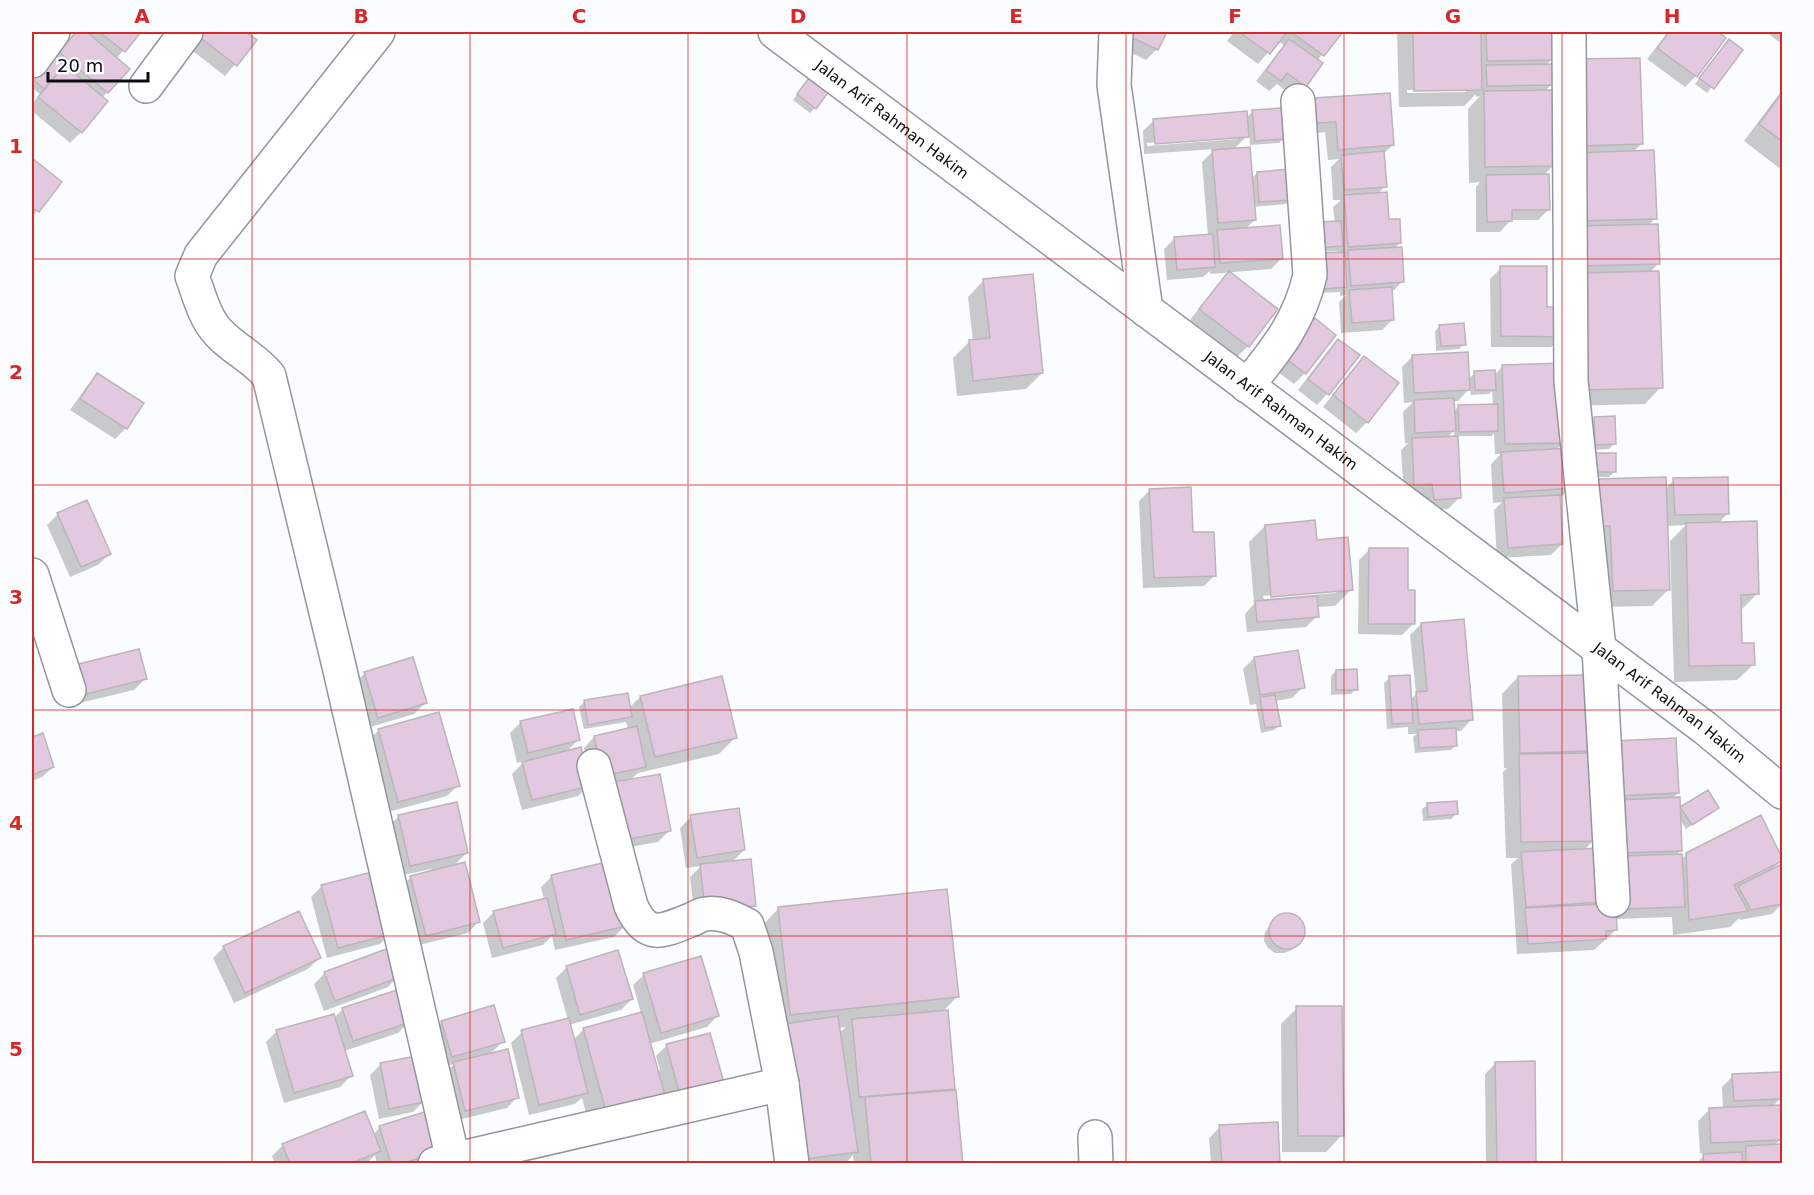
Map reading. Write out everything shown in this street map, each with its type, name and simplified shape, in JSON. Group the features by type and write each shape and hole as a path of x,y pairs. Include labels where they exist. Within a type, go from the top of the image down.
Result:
{"street":[{"path":"32,61 53,32"},
{"path":"146,86 186,32"},
{"path":"378,32 201,255 192,276 207,315 218,333 260,365 268,376 339,666 448,1162 782,1084"},
{"name":"Jalan Arif Rahman Hakim","path":"775,32 1705,728 1782,792"},
{"path":"1116,32 1114,85 1146,310"},
{"path":"1569,32 1571,381 1599,650 1614,900"},
{"path":"1247,386 1282,342 1305,296 1310,275 1299,101"},
{"path":"32,575 69,690"},
{"path":"594,766 631,906 637,919 649,930 665,931 705,914 731,916 747,925 756,952 782,1084 792,1164"}],"building":[{"path":"76,32 87,32 130,69 108,93 59,52"},
{"path":"99,32 141,32 125,52"},
{"path":"193,32 246,32 257,40 237,66"},
{"path":"1125,32 1167,32 1158,50 1124,34"},
{"path":"1239,32 1287,32 1270,54"},
{"path":"1291,32 1343,32 1324,56"},
{"path":"1413,32 1481,32 1482,90 1414,91"},
{"path":"1486,32 1553,32 1553,60 1487,61"},
{"path":"1669,32 1718,32 1726,38 1697,77 1657,48"},
{"path":"1289,39 1323,63 1306,87 1287,73 1281,81 1266,70"},
{"path":"1729,39 1743,50 1714,89 1699,78"},
{"path":"45,49 64,65 45,89 32,79 32,65"},
{"path":"1640,58 1643,144 1577,146 1575,59"},
{"path":"1553,64 1553,85 1487,86 1486,65"},
{"path":"64,65 108,101 82,133 38,97"},
{"path":"811,75 830,90 816,109 797,94"},
{"path":"1554,90 1556,166 1485,167 1484,91"},
{"path":"1390,93 1394,145 1338,150 1336,122 1315,123 1314,98"},
{"path":"1782,93 1782,141 1759,124"},
{"path":"1283,108 1285,139 1255,141 1252,110"},
{"path":"1247,111 1249,137 1155,144 1153,119"},
{"path":"1250,147 1256,220 1218,223 1212,150"},
{"path":"1654,150 1657,219 1577,221 1575,153"},
{"path":"1384,151 1387,187 1344,190 1341,155"},
{"path":"32,158 62,182 39,212 32,207"},
{"path":"1290,169 1293,200 1259,202 1257,172"},
{"path":"1549,174 1550,210 1512,210 1512,221 1487,222 1486,175"},
{"path":"1387,192 1389,219 1400,219 1401,243 1348,247 1344,195"},
{"path":"1341,221 1343,246 1319,248 1317,222"},
{"path":"1658,224 1660,264 1579,266 1578,226"},
{"path":"1280,225 1283,259 1220,263 1217,230"},
{"path":"1213,234 1215,267 1177,270 1174,237"},
{"path":"1402,247 1404,282 1351,286 1348,250"},
{"path":"1345,252 1347,287 1323,289 1320,253"},
{"path":"1500,266 1547,266 1547,307 1563,307 1563,337 1501,336"},
{"path":"1229,271 1278,309 1249,347 1199,309"},
{"path":"1659,271 1663,388 1584,390 1580,273"},
{"path":"1033,274 1043,373 973,381 969,340 990,338 983,279"},
{"path":"1392,287 1394,320 1352,323 1349,290"},
{"path":"1315,318 1336,335 1306,374 1284,357"},
{"path":"1464,323 1466,345 1441,346 1439,325"},
{"path":"1338,339 1360,355 1329,395 1308,379"},
{"path":"1468,352 1470,390 1414,393 1412,355"},
{"path":"1364,356 1399,383 1368,423 1333,395"},
{"path":"1562,363 1565,443 1505,444 1502,365"},
{"path":"1495,370 1496,390 1475,390 1474,371"},
{"path":"97,373 144,403 127,429 80,399"},
{"path":"1454,398 1456,431 1415,433 1414,400"},
{"path":"1498,404 1498,431 1459,432 1458,405"},
{"path":"1615,416 1616,444 1595,445 1594,417"},
{"path":"1458,436 1461,498 1434,500 1432,484 1414,485 1412,438"},
{"path":"1570,448 1572,488 1504,493 1501,452"},
{"path":"1594,453 1616,453 1616,472 1594,472"},
{"path":"1666,477 1670,590 1613,591 1610,526 1596,526 1594,479"},
{"path":"1728,477 1729,514 1675,515 1673,478"},
{"path":"1191,487 1193,532 1214,532 1216,576 1154,578 1149,489"},
{"path":"1560,495 1563,544 1508,548 1504,498"},
{"path":"87,500 111,554 81,567 57,513"},
{"path":"1315,520 1317,540 1348,537 1353,590 1271,597 1265,525"},
{"path":"1757,521 1759,594 1741,595 1742,643 1754,643 1755,665 1689,666 1686,523"},
{"path":"1369,548 1408,548 1408,590 1415,590 1415,624 1368,624"},
{"path":"1317,596 1319,617 1257,622 1255,601"},
{"path":"1464,619 1473,720 1419,724 1416,692 1427,691 1421,623"},
{"path":"139,649 147,679 82,695 74,665"},
{"path":"1298,650 1305,688 1260,695 1254,657"},
{"path":"413,657 427,703 378,718 364,672"},
{"path":"1357,669 1358,690 1336,690 1336,670"},
{"path":"1410,675 1413,723 1392,724 1389,676"},
{"path":"1590,675 1592,751 1520,753 1518,676"},
{"path":"722,676 737,738 655,757 640,696"},
{"path":"628,693 632,717 588,725 584,700"},
{"path":"1275,695 1281,726 1265,728 1260,697"},
{"path":"573,709 580,740 528,753 520,721"},
{"path":"439,712 460,786 398,802 378,729"},
{"path":"637,726 646,767 603,776 594,736"},
{"path":"1456,728 1457,746 1419,748 1418,730"},
{"path":"43,733 54,767 32,775 32,737"},
{"path":"1676,738 1679,793 1617,796 1614,741"},
{"path":"581,747 590,786 532,800 522,762"},
{"path":"1593,753 1595,841 1521,842 1519,754"},
{"path":"660,774 671,831 619,841 608,783"},
{"path":"1708,790 1719,808 1692,825 1680,807"},
{"path":"1680,797 1682,851 1620,853 1617,800"},
{"path":"1457,801 1458,814 1428,817 1427,803"},
{"path":"457,802 468,853 410,866 398,815"},
{"path":"739,808 745,850 697,858 690,815"},
{"path":"1761,815 1782,861 1734,885 1748,911 1689,920 1686,853"},
{"path":"1600,848 1604,902 1526,907 1521,852"},
{"path":"1682,854 1685,907 1623,909 1620,856"},
{"path":"751,859 756,906 705,910 700,864"},
{"path":"611,861 626,926 566,940 551,875"},
{"path":"465,862 480,922 426,936 410,876"},
{"path":"1782,864 1782,904 1751,910 1738,886"},
{"path":"376,871 392,934 338,948 321,885"},
{"path":"947,889 959,997 790,1015 778,907"},
{"path":"547,898 556,934 503,948 493,911"},
{"path":"1604,904 1616,910 1617,930 1606,931 1606,939 1528,944 1525,908"},
{"path":"299,911 321,958 245,993 223,946"},
{"path":"1287,913 1300,918 1305,931 1300,944 1287,949 1274,944 1269,931 1274,918"},
{"path":"389,948 400,977 335,1001 324,972"},
{"path":"618,950 633,999 580,1015 566,966"},
{"path":"701,956 719,1016 661,1033 643,973"},
{"path":"400,989 411,1022 353,1041 342,1008"},
{"path":"494,1005 505,1042 452,1057 441,1021"},
{"path":"1296,1006 1342,1006 1344,1136 1298,1136"},
{"path":"948,1010 955,1089 859,1097 852,1019"},
{"path":"642,1012 666,1099 607,1115 583,1028"},
{"path":"334,1014 353,1076 294,1093 276,1030"},
{"path":"838,1016 858,1152 805,1159 784,1024"},
{"path":"569,1018 588,1093 539,1105 521,1030"},
{"path":"710,1033 724,1083 680,1095 666,1044"},
{"path":"508,1049 519,1098 465,1111 453,1062"},
{"path":"416,1056 425,1102 389,1109 380,1063"},
{"path":"1535,1061 1536,1163 1497,1163 1495,1062"},
{"path":"1781,1072 1782,1099 1734,1101 1732,1074"},
{"path":"956,1090 963,1164 871,1164 865,1097"},
{"path":"1780,1105 1782,1140 1711,1143 1709,1108"},
{"path":"431,1110 444,1150 401,1164 391,1164 379,1126"},
{"path":"365,1111 381,1151 350,1164 290,1164 282,1144"},
{"path":"1278,1122 1280,1164 1222,1164 1219,1125"},
{"path":"1782,1144 1782,1164 1746,1164 1746,1146"},
{"path":"1742,1152 1742,1164 1704,1164 1703,1154"}]}
